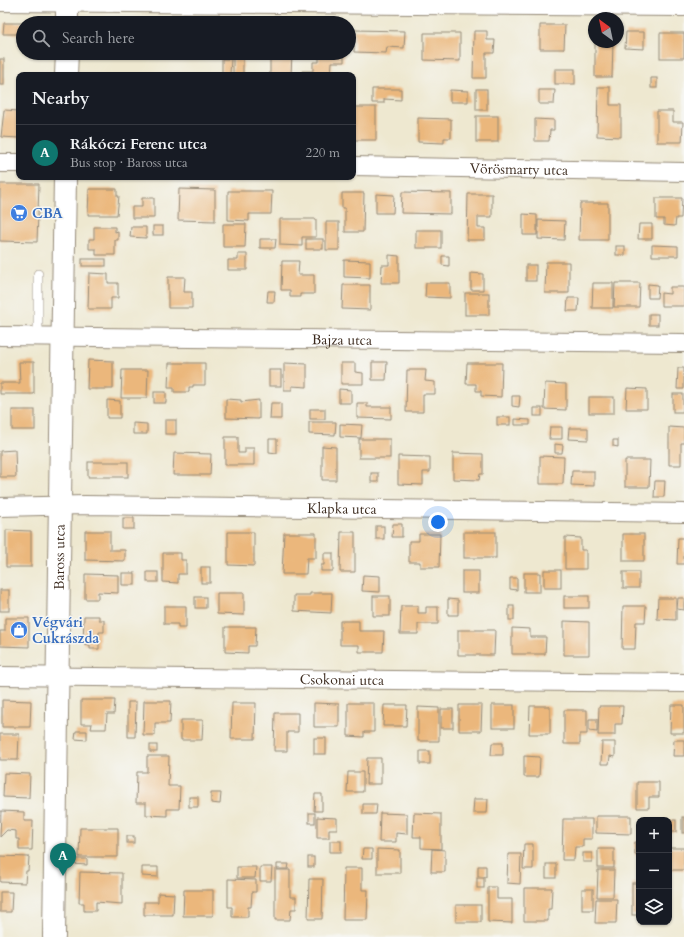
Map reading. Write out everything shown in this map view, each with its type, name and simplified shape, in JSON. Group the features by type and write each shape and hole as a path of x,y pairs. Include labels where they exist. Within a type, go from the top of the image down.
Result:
{"street":[{"path":"0,2 67,9 684,7"},
{"path":"66,72 67,60"},
{"path":"0,163 16,163"},
{"name":"Vörösmarty utca","path":"356,166 684,172"},
{"name":"Baross utca","path":"54,937 61,336 65,180"},
{"name":"Bajza utca","path":"0,336 684,343"},
{"name":"Klapka utca","path":"0,507 60,506 684,513"},
{"name":"Csokonai utca","path":"0,676 684,683"}],"lane":[{"path":"38,274 38,336"}],"building":[{"path":"4,23 16,23 16,34 3,34"},
{"path":"540,25 565,25 564,49 540,49"},
{"path":"356,30 405,31 404,48 387,47 386,53 356,52"},
{"path":"474,31 487,31 487,40 495,40 494,53 486,53 486,78 473,78"},
{"path":"626,32 644,32 644,49 625,48"},
{"path":"424,33 460,33 460,61 424,60"},
{"path":"660,33 684,33 684,58 660,58"},
{"path":"595,48 613,48 612,77 595,77"},
{"path":"0,59 4,59 4,85 0,85"},
{"path":"222,60 231,60 230,72 222,72"},
{"path":"233,60 243,60 243,72 233,72"},
{"path":"270,60 292,60 291,72 270,72"},
{"path":"319,60 344,60 344,62 332,62 331,72 302,72 313,71 313,62 319,62"},
{"path":"555,69 575,69 575,84 555,84"},
{"path":"651,78 657,78 657,88 651,88"},
{"path":"598,87 610,87 610,105 621,105 621,137 597,136"},
{"path":"372,89 401,89 401,100 384,99 384,103 372,103"},
{"path":"476,89 487,89 487,110 476,110"},
{"path":"450,90 468,91 468,102 450,102"},
{"path":"539,90 555,90 554,104 539,104"},
{"path":"356,107 376,107 376,140 356,140"},
{"path":"4,110 16,111 16,138 1,137"},
{"path":"657,111 673,111 673,122 683,122 682,142 657,142"},
{"path":"476,116 498,116 498,142 476,142"},
{"path":"418,118 451,119 451,138 444,138 444,143 418,142"},
{"path":"535,119 554,120 554,130 550,130 549,141 535,141"},
{"name":"CBA","path":"0,184 39,184 37,242 0,241"},
{"path":"89,189 117,189 117,196 119,196 117,215 88,215"},
{"path":"179,189 215,190 215,221 178,220"},
{"path":"228,191 272,191 271,214 249,214 249,221 228,220"},
{"path":"402,192 451,193 451,214 401,213"},
{"path":"342,193 364,193 363,232 345,232 345,208 342,208"},
{"path":"376,194 394,195 393,213 376,213"},
{"path":"468,194 492,194 492,217 478,217 478,228 485,228 485,240 467,240"},
{"path":"142,198 154,198 154,218 132,218 132,207 142,207"},
{"path":"656,198 682,198 681,218 676,218 675,226 664,225 664,219 656,219"},
{"path":"580,203 608,203 608,240 579,240"},
{"path":"523,214 537,215 537,235 523,235"},
{"path":"280,219 316,219 316,237 302,237 302,246 280,245"},
{"path":"538,220 565,221 564,240 538,239"},
{"path":"326,222 339,222 339,250 326,250"},
{"path":"223,224 246,224 245,247 223,247"},
{"path":"639,224 652,224 652,239 638,239"},
{"path":"153,226 163,226 163,235 153,235"},
{"path":"94,227 115,227 115,232 118,231 118,240 115,240 115,255 96,255 96,249 89,249 89,239 94,239"},
{"path":"131,227 146,227 146,238 130,237"},
{"path":"416,230 441,230 441,248 416,248"},
{"path":"260,239 276,239 275,248 260,248"},
{"path":"306,239 323,239 323,249 306,249"},
{"path":"652,245 678,246 678,256 652,256"},
{"path":"616,246 625,246 625,255 616,255"},
{"path":"238,254 247,254 247,270 228,270 228,260 238,260"},
{"path":"389,255 399,256 399,283 381,283 382,265 389,265"},
{"path":"442,256 449,256 449,266 442,265"},
{"path":"82,259 106,259 106,266 82,266"},
{"path":"344,260 370,261 370,278 344,277"},
{"path":"282,261 299,261 298,275 314,275 314,294 300,294 300,297 290,297 290,290 281,290"},
{"path":"546,262 569,262 569,293 545,293"},
{"path":"526,265 536,265 536,281 526,281"},
{"path":"89,273 108,274 108,283 118,283 118,298 111,298 111,309 88,309"},
{"path":"471,273 483,274 483,290 471,290"},
{"path":"168,277 185,277 184,292 192,292 192,308 168,308"},
{"path":"426,283 450,283 450,298 425,297"},
{"path":"593,283 613,283 613,308 592,308"},
{"path":"615,283 640,283 639,307 614,307"},
{"path":"648,284 658,285 657,298 648,298"},
{"path":"343,285 370,285 370,310 342,309"},
{"path":"670,287 684,287 684,306 661,306 661,293 670,294"},
{"path":"268,291 275,291 274,302 267,302"},
{"path":"465,293 489,293 489,315 465,315"},
{"path":"568,298 579,298 578,311 567,311"},
{"path":"649,314 658,314 658,325 649,325"},
{"path":"88,360 113,361 113,389 87,389"},
{"path":"19,362 34,362 34,394 0,394 0,383 20,383"},
{"path":"372,362 387,362 386,380 372,380"},
{"path":"169,363 205,363 205,385 193,385 193,387 189,387 189,392 174,392 174,388 168,388"},
{"path":"284,363 307,364 307,387 292,386 292,390 284,390"},
{"path":"341,363 355,363 355,372 363,373 363,384 341,384"},
{"path":"467,363 502,363 501,397 481,396 481,391 476,391 476,384 466,384"},
{"path":"678,368 684,368 684,389 677,389"},
{"path":"122,370 148,370 147,398 121,398"},
{"path":"269,370 281,370 281,386 269,386"},
{"path":"407,370 426,370 425,381 435,382 435,394 423,394 423,412 406,412"},
{"path":"545,383 566,384 566,410 544,409"},
{"path":"627,388 647,389 647,409 626,409"},
{"path":"339,389 351,390 351,403 339,403"},
{"path":"154,392 166,392 166,403 154,403"},
{"path":"673,394 683,394 683,412 673,412"},
{"path":"512,396 520,396 519,407 512,406"},
{"path":"589,397 614,397 614,413 589,413"},
{"path":"226,399 241,400 241,402 259,400 259,419 226,418"},
{"path":"107,400 120,401 120,418 107,418"},
{"path":"271,403 281,403 281,419 270,419"},
{"path":"357,403 367,403 367,407 391,407 391,419 357,418"},
{"path":"534,408 542,408 542,416 534,416"},
{"path":"310,409 325,409 325,419 310,419"},
{"path":"12,410 35,410 35,430 12,430"},
{"path":"497,417 510,417 510,425 497,425"},
{"path":"515,419 530,420 530,425 515,425"},
{"path":"165,420 176,420 176,434 165,434"},
{"path":"309,422 336,422 335,435 309,434"},
{"path":"133,423 147,424 147,434 133,434"},
{"path":"340,424 362,425 361,438 340,437"},
{"path":"550,427 562,427 562,439 549,439"},
{"path":"669,427 684,428 684,443 681,443 681,465 669,465"},
{"path":"569,428 588,428 588,440 568,439"},
{"path":"225,437 238,437 238,453 245,453 245,448 254,448 254,465 225,465"},
{"path":"269,439 277,439 277,453 269,452"},
{"path":"359,439 390,439 390,458 359,458"},
{"path":"613,440 618,440 618,447 613,446"},
{"path":"555,444 563,445 562,453 555,453"},
{"path":"322,446 336,447 336,480 322,480"},
{"path":"15,450 16,477 0,477 0,451"},
{"path":"174,453 211,454 210,475 173,475"},
{"path":"453,453 483,454 483,474 480,474 479,480 453,479"},
{"path":"398,456 430,457 430,472 423,472 423,485 398,484"},
{"path":"540,456 564,457 563,484 540,484"},
{"path":"625,460 650,460 649,487 625,487"},
{"path":"88,462 128,462 128,477 88,477"},
{"path":"572,471 594,471 594,486 571,485"},
{"path":"371,473 378,473 378,482 371,482"},
{"path":"655,481 665,481 664,497 654,497"},
{"path":"123,518 134,518 134,529 123,529"},
{"path":"393,524 402,524 402,537 392,537"},
{"path":"376,526 384,526 384,539 376,539"},
{"path":"6,530 31,531 31,567 6,567"},
{"path":"85,531 110,531 110,550 125,550 125,561 85,560"},
{"path":"228,532 254,532 254,566 228,565"},
{"path":"341,532 355,532 355,572 340,572"},
{"path":"464,532 496,532 496,558 464,558"},
{"path":"284,533 316,533 316,558 307,558 306,574 282,574"},
{"path":"419,534 440,534 439,567 420,567 420,562 409,562 409,541 419,541"},
{"path":"623,534 644,534 644,561 623,561"},
{"path":"565,537 581,538 581,550 586,550 586,569 565,569"},
{"path":"678,538 684,538 684,564 677,564"},
{"path":"163,553 181,553 181,560 186,560 186,574 178,574 178,583 163,582"},
{"path":"324,553 333,553 333,571 321,571 321,565 324,565"},
{"path":"201,567 210,567 210,583 201,583"},
{"path":"544,570 561,570 561,588 544,588"},
{"path":"462,571 479,571 479,593 462,593"},
{"path":"147,572 158,572 158,582 147,582"},
{"path":"623,572 639,572 639,588 623,588"},
{"path":"122,573 135,573 135,585 122,585"},
{"path":"524,573 540,573 540,592 524,592"},
{"path":"85,574 118,575 118,593 98,592 98,599 85,599"},
{"path":"363,575 380,576 380,592 362,591"},
{"path":"510,578 517,578 517,590 510,589"},
{"path":"0,590 9,590 9,611 0,611"},
{"path":"217,593 244,593 244,615 217,614"},
{"path":"310,593 332,593 331,613 294,611 294,595 310,595"},
{"path":"373,596 390,596 390,616 373,616"},
{"path":"564,596 589,596 589,608 564,608"},
{"path":"195,597 206,597 206,608 195,608"},
{"path":"658,598 676,598 676,620 657,619"},
{"path":"678,598 684,598 684,610 677,609"},
{"path":"448,599 458,600 458,615 448,615"},
{"path":"164,606 186,606 186,628 178,628 178,624 164,624"},
{"path":"401,606 418,606 418,613 426,613 426,607 438,607 438,624 418,624 418,634 400,634"},
{"path":"509,606 514,606 514,620 509,620"},
{"path":"623,606 646,606 645,622 636,622 635,649 622,649"},
{"path":"84,616 99,616 99,620 104,620 104,632 99,632 99,649 90,649 90,645 83,644"},
{"path":"5,618 29,618 29,647 0,646 0,631 5,631"},
{"path":"340,621 359,621 359,631 384,631 383,652 359,652 359,645 340,645"},
{"path":"564,621 589,622 589,655 564,655"},
{"path":"225,627 256,627 255,646 248,646 248,653 225,652"},
{"path":"512,628 530,629 530,637 546,637 545,654 512,654"},
{"path":"458,630 495,630 494,655 458,655"},
{"path":"2,700 31,701 30,727 2,727"},
{"path":"81,700 115,700 114,714 107,714 106,729 91,729 92,724 81,724"},
{"path":"144,701 171,701 170,723 155,723 155,735 143,735"},
{"path":"128,702 136,702 135,737 128,737"},
{"path":"232,703 256,703 255,739 231,739"},
{"path":"314,703 339,704 339,727 314,727"},
{"path":"348,703 374,703 374,732 364,732 364,737 348,736"},
{"path":"384,705 407,705 406,726 383,726"},
{"path":"459,705 482,705 481,731 459,731"},
{"path":"492,705 514,705 514,728 492,728"},
{"path":"671,705 684,705 684,733 670,733"},
{"path":"530,706 550,706 550,734 529,734"},
{"path":"599,706 623,706 622,724 615,724 615,735 598,735"},
{"path":"418,707 439,708 439,741 418,741"},
{"path":"441,709 453,709 453,728 441,728"},
{"path":"564,710 587,710 587,734 580,734 580,744 564,744"},
{"path":"275,713 298,713 298,732 287,732 287,751 274,751"},
{"path":"589,719 597,719 597,732 589,731"},
{"path":"181,720 203,720 202,740 181,740"},
{"path":"76,731 87,731 87,740 75,739"},
{"path":"0,734 19,734 18,760 0,760"},
{"path":"314,738 326,738 326,754 314,754"},
{"path":"674,740 684,740 684,756 673,756"},
{"path":"602,742 615,742 615,757 610,756 609,764 601,764"},
{"path":"492,743 503,743 503,755 491,755"},
{"path":"150,745 157,745 157,752 150,752"},
{"path":"420,751 430,751 430,764 420,764"},
{"path":"147,756 169,756 168,786 180,786 179,809 167,809 167,816 146,815 146,803 136,803 137,772 147,772"},
{"path":"524,756 540,757 539,777 524,777"},
{"path":"367,758 381,758 381,784 366,784"},
{"path":"348,772 363,772 363,792 347,792"},
{"path":"4,773 30,774 29,798 3,797"},
{"path":"637,782 659,782 659,797 649,797 649,808 637,808"},
{"path":"211,793 221,793 220,804 211,803"},
{"path":"315,794 322,794 322,811 314,811"},
{"path":"189,797 198,797 198,807 189,807"},
{"path":"474,799 488,799 487,813 473,813"},
{"path":"363,804 377,804 376,814 363,814"},
{"path":"1,811 24,812 24,821 33,821 32,850 19,850 19,839 16,839 16,831 7,830 0,837"},
{"path":"309,813 315,813 315,823 309,823"},
{"path":"380,813 407,814 407,834 396,833 396,842 379,842"},
{"path":"414,813 441,814 441,849 421,848 421,837 413,837"},
{"path":"596,816 631,816 631,834 596,833"},
{"path":"317,817 337,818 337,829 329,829 329,838 317,838"},
{"path":"682,817 684,817 684,833 682,833"},
{"path":"563,819 592,819 592,839 583,839 583,847 575,847 574,860 562,860"},
{"path":"672,820 676,820 676,832 672,832"},
{"path":"80,828 118,828 118,857 79,857"},
{"path":"127,836 134,836 134,843 127,843"},
{"path":"330,841 341,841 341,852 330,852"},
{"path":"635,842 636,842 636,855"},
{"path":"524,844 533,844 533,869 523,869"},
{"path":"672,848 684,848 684,870 672,870"},
{"path":"363,849 372,849 372,859 362,859"},
{"path":"377,849 400,850 400,873 377,873"},
{"path":"432,849 445,850 445,872 431,872"},
{"path":"598,849 614,849 614,868 598,868"},
{"path":"583,853 592,853 592,862 583,862"},
{"path":"508,854 521,854 520,884 507,883"},
{"path":"0,856 29,857 25,883 0,882"},
{"path":"308,857 314,857 314,867 308,867"},
{"path":"72,859 87,859 87,865 72,864"},
{"path":"277,864 289,864 288,869 277,869"},
{"path":"546,864 556,864 556,878 546,878"},
{"path":"478,866 486,866 486,877 478,876"},
{"path":"142,867 158,867 158,877 142,876"},
{"path":"237,867 256,867 255,878 237,878"},
{"path":"260,867 272,867 271,881 260,881"},
{"path":"344,868 362,868 362,890 368,890 367,920 343,920"},
{"path":"275,870 290,870 290,897 296,897 296,909 291,909 290,920 275,920"},
{"path":"598,870 614,870 613,897 597,897"},
{"path":"80,872 122,873 122,904 96,902 96,911 84,911 84,903 79,903"},
{"path":"477,878 484,878 484,888 477,888"},
{"path":"228,879 256,880 256,892 252,892 251,907 248,907 248,917 232,917 232,907 228,907"},
{"path":"309,879 323,879 322,919 308,919"},
{"path":"632,883 636,883 636,915 632,915"},
{"path":"488,887 497,887 497,899 512,899 512,923 488,922"},
{"path":"524,888 552,888 551,909 548,909 548,921 524,921"},
{"path":"582,889 593,889 593,910 582,910"},
{"path":"184,890 213,890 213,916 183,916"},
{"path":"0,892 12,892 11,912 0,912"},
{"path":"158,893 174,894 173,915 144,915 144,902 158,902"},
{"path":"596,899 617,899 616,923 595,923"},
{"path":"456,905 481,905 481,922 456,922"}],"place":[{"name":"CBA","path":"19,213"},
{"name":"Végvári Cukrászda","path":"19,630"},
{"name":"Rákóczi Ferenc utca","path":"63,876"}]}
